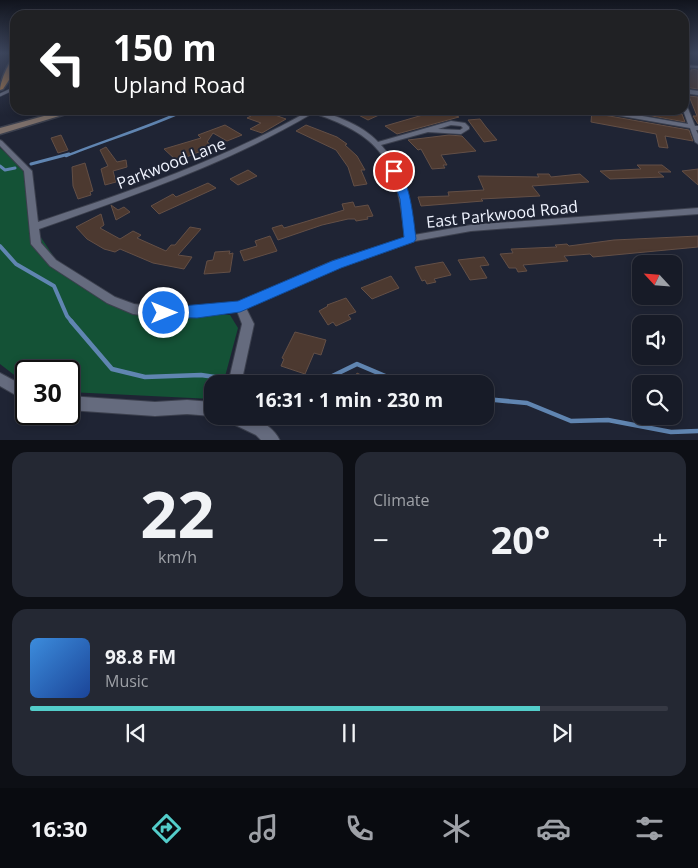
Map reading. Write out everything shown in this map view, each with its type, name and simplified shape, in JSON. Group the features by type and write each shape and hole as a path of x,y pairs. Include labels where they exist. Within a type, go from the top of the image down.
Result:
{"highway":[{"path":"0,87 9,74"}],"main road":[{"path":"0,131 57,115"}],"street":[{"name":"Parkwood Lane","path":"34,227 158,184 222,159 255,144 303,115"},
{"path":"322,115 351,125 378,144 390,158 406,199 410,239"},
{"path":"627,115 695,127"},
{"path":"689,115 695,127 698,142"},
{"path":"378,144 430,130"},
{"name":"East Parkwood Road","path":"0,142 28,171 36,244 53,262 84,284 133,309 164,313 197,312 240,306 337,264 410,239 471,228 698,211"},
{"path":"236,375 248,324 240,306"},
{"path":"0,379 15,388"},
{"path":"80,404 155,409 187,407 204,408"},
{"path":"251,425 261,430 273,440"}],"green space":[{"path":"0,148 28,171 34,227 58,263 129,312 230,315 238,328 225,375 204,375 204,399 80,393 80,360 15,360 15,376 0,364"}],"building":[{"path":"689,74 698,74 698,89 689,88"},
{"path":"689,96 698,97 698,124 693,116 697,116"},
{"path":"249,115 275,115 286,119 262,133 250,129 261,123 247,118 251,116"},
{"path":"358,115 379,115 368,120"},
{"path":"423,115 454,115 459,117 397,134 385,126"},
{"path":"592,115 604,115 689,130 693,141 665,136 668,148 659,147 656,134 591,122"},
{"path":"646,115 682,115 685,122"},
{"path":"480,119 497,140 484,142 468,120"},
{"path":"225,125 242,135 227,141 213,133 207,142 213,146 177,161 164,149 201,138 198,135"},
{"path":"306,125 337,137 347,144 345,145 357,156 365,170 361,170 367,184 354,186 348,167 336,150 296,131"},
{"path":"61,135 68,150 58,153 51,138"},
{"path":"449,135 462,136 476,151 441,155 447,165 443,165 445,168 432,169 421,149 418,150 408,140"},
{"path":"106,147 117,162 126,160 127,167 113,171 116,182 105,185 101,169 108,166 100,150"},
{"path":"85,163 93,191 90,192 91,195 78,199 73,186 72,167"},
{"path":"637,165 662,165 671,172 658,172 664,177 610,179 600,171 641,169"},
{"path":"698,169 698,185 682,171"},
{"path":"248,170 257,176 238,185 230,179"},
{"path":"537,174 549,174 551,177 580,174 589,182 532,186 540,196 481,199 483,201 421,206 418,197 449,196 448,192 484,190 478,176 539,177"},
{"path":"208,183 216,188 159,214 151,206 173,194 176,197"},
{"path":"353,202 355,207 368,205 373,216 367,217 368,219 356,221 355,219 348,219 322,225 278,240 272,228 282,225 284,228 344,210 342,204"},
{"path":"111,205 118,210 124,207 130,212 116,220"},
{"path":"101,214 104,225 100,228 120,239 133,231 141,235 137,238 166,251 171,245 175,245 190,227 201,229 178,255 192,257 184,269 153,263 120,249 115,252 104,249 87,239 76,227"},
{"path":"270,236 277,251 244,261 240,251 257,246 255,241"},
{"path":"698,236 698,247 593,257 590,254 564,256 568,261 523,265 527,271 518,272 516,268 509,268 500,254 513,253 511,249 557,247 555,245 567,244 569,246 614,240"},
{"path":"230,251 229,254 233,253 230,272 204,274 207,261 213,260 215,252"},
{"path":"484,257 489,265 480,266 487,278 470,280 458,260"},
{"path":"443,262 451,275 434,279 436,282 427,284 425,280 422,281 415,267"},
{"path":"391,276 399,288 372,299 361,288"},
{"path":"346,298 356,312 348,315 351,319 336,326 333,322 328,325 319,311 327,305"},
{"path":"295,332 326,340 321,355 314,353 305,374 281,366 284,359 282,358"}],"waterway":[{"path":"66,156 174,115"},
{"path":"31,164 69,154"},
{"path":"0,166 5,170 15,168"},
{"path":"0,246 16,264 54,286 67,316 72,322"},
{"path":"71,321 112,369 145,377 204,375"},
{"path":"334,375 357,364 383,375"},
{"path":"494,400 527,403 571,421 608,420 671,432 698,431"}],"route":[{"path":"164,313 224,310 240,306 337,264 410,239 406,199 394,171"}]}
